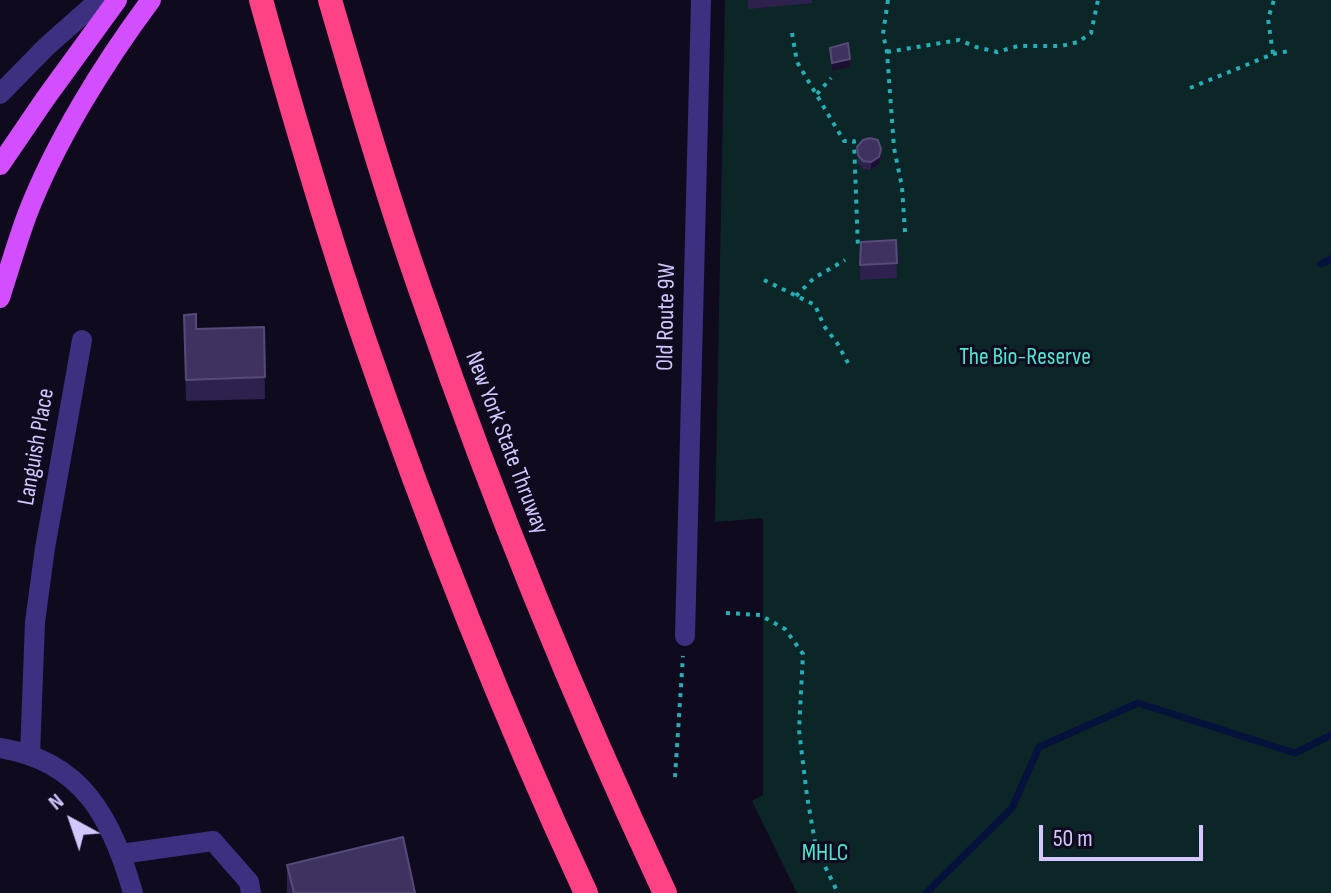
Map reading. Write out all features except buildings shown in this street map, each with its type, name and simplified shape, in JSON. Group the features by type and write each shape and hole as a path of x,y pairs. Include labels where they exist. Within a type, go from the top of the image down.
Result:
{"highway":[{"path":"261,0 341,267 415,482 502,703 586,893"},
{"name":"New York State Thruway","path":"330,0 401,232 480,455 536,601 665,893"}],"main road":[{"path":"0,165 117,0"},
{"path":"0,265 87,96 151,0"},
{"path":"0,298 28,214"}],"street":[{"path":"0,94 46,47 99,0"},
{"name":"Old Route 9W","path":"685,636 701,0"},
{"name":"Languish Place","path":"30,755 35,622 82,340"},
{"path":"0,748 30,755 55,766 80,785 108,824 133,893"},
{"path":"121,854 213,841 249,882 251,893"}],"path":[{"path":"888,0 883,34 905,232"},
{"path":"887,52 959,40 997,52 1018,46 1061,46 1078,42 1091,33 1098,0"},
{"path":"1273,54 1268,19 1274,0"},
{"path":"792,33 797,62 844,141 862,140"},
{"path":"1190,88 1273,54 1289,51"},
{"path":"817,94 831,78"},
{"path":"854,141 858,249"},
{"path":"796,296 814,278 845,260"},
{"path":"764,280 815,305 824,326 848,363"},
{"path":"726,613 760,615 785,629 803,654 799,730 807,796 816,848 838,893"},
{"path":"675,777 685,636"}],"green space":[{"name":"The Bio-Reserve","path":"725,0 1331,0 1331,893 797,893 752,801 763,795 763,518 715,522"}],"waterway":[{"path":"1321,264 1331,259"},
{"path":"926,893 1012,808 1039,747 1138,703 1295,753 1331,735"}],"park label":[{"name":"MHLC","path":"825,854"}]}
